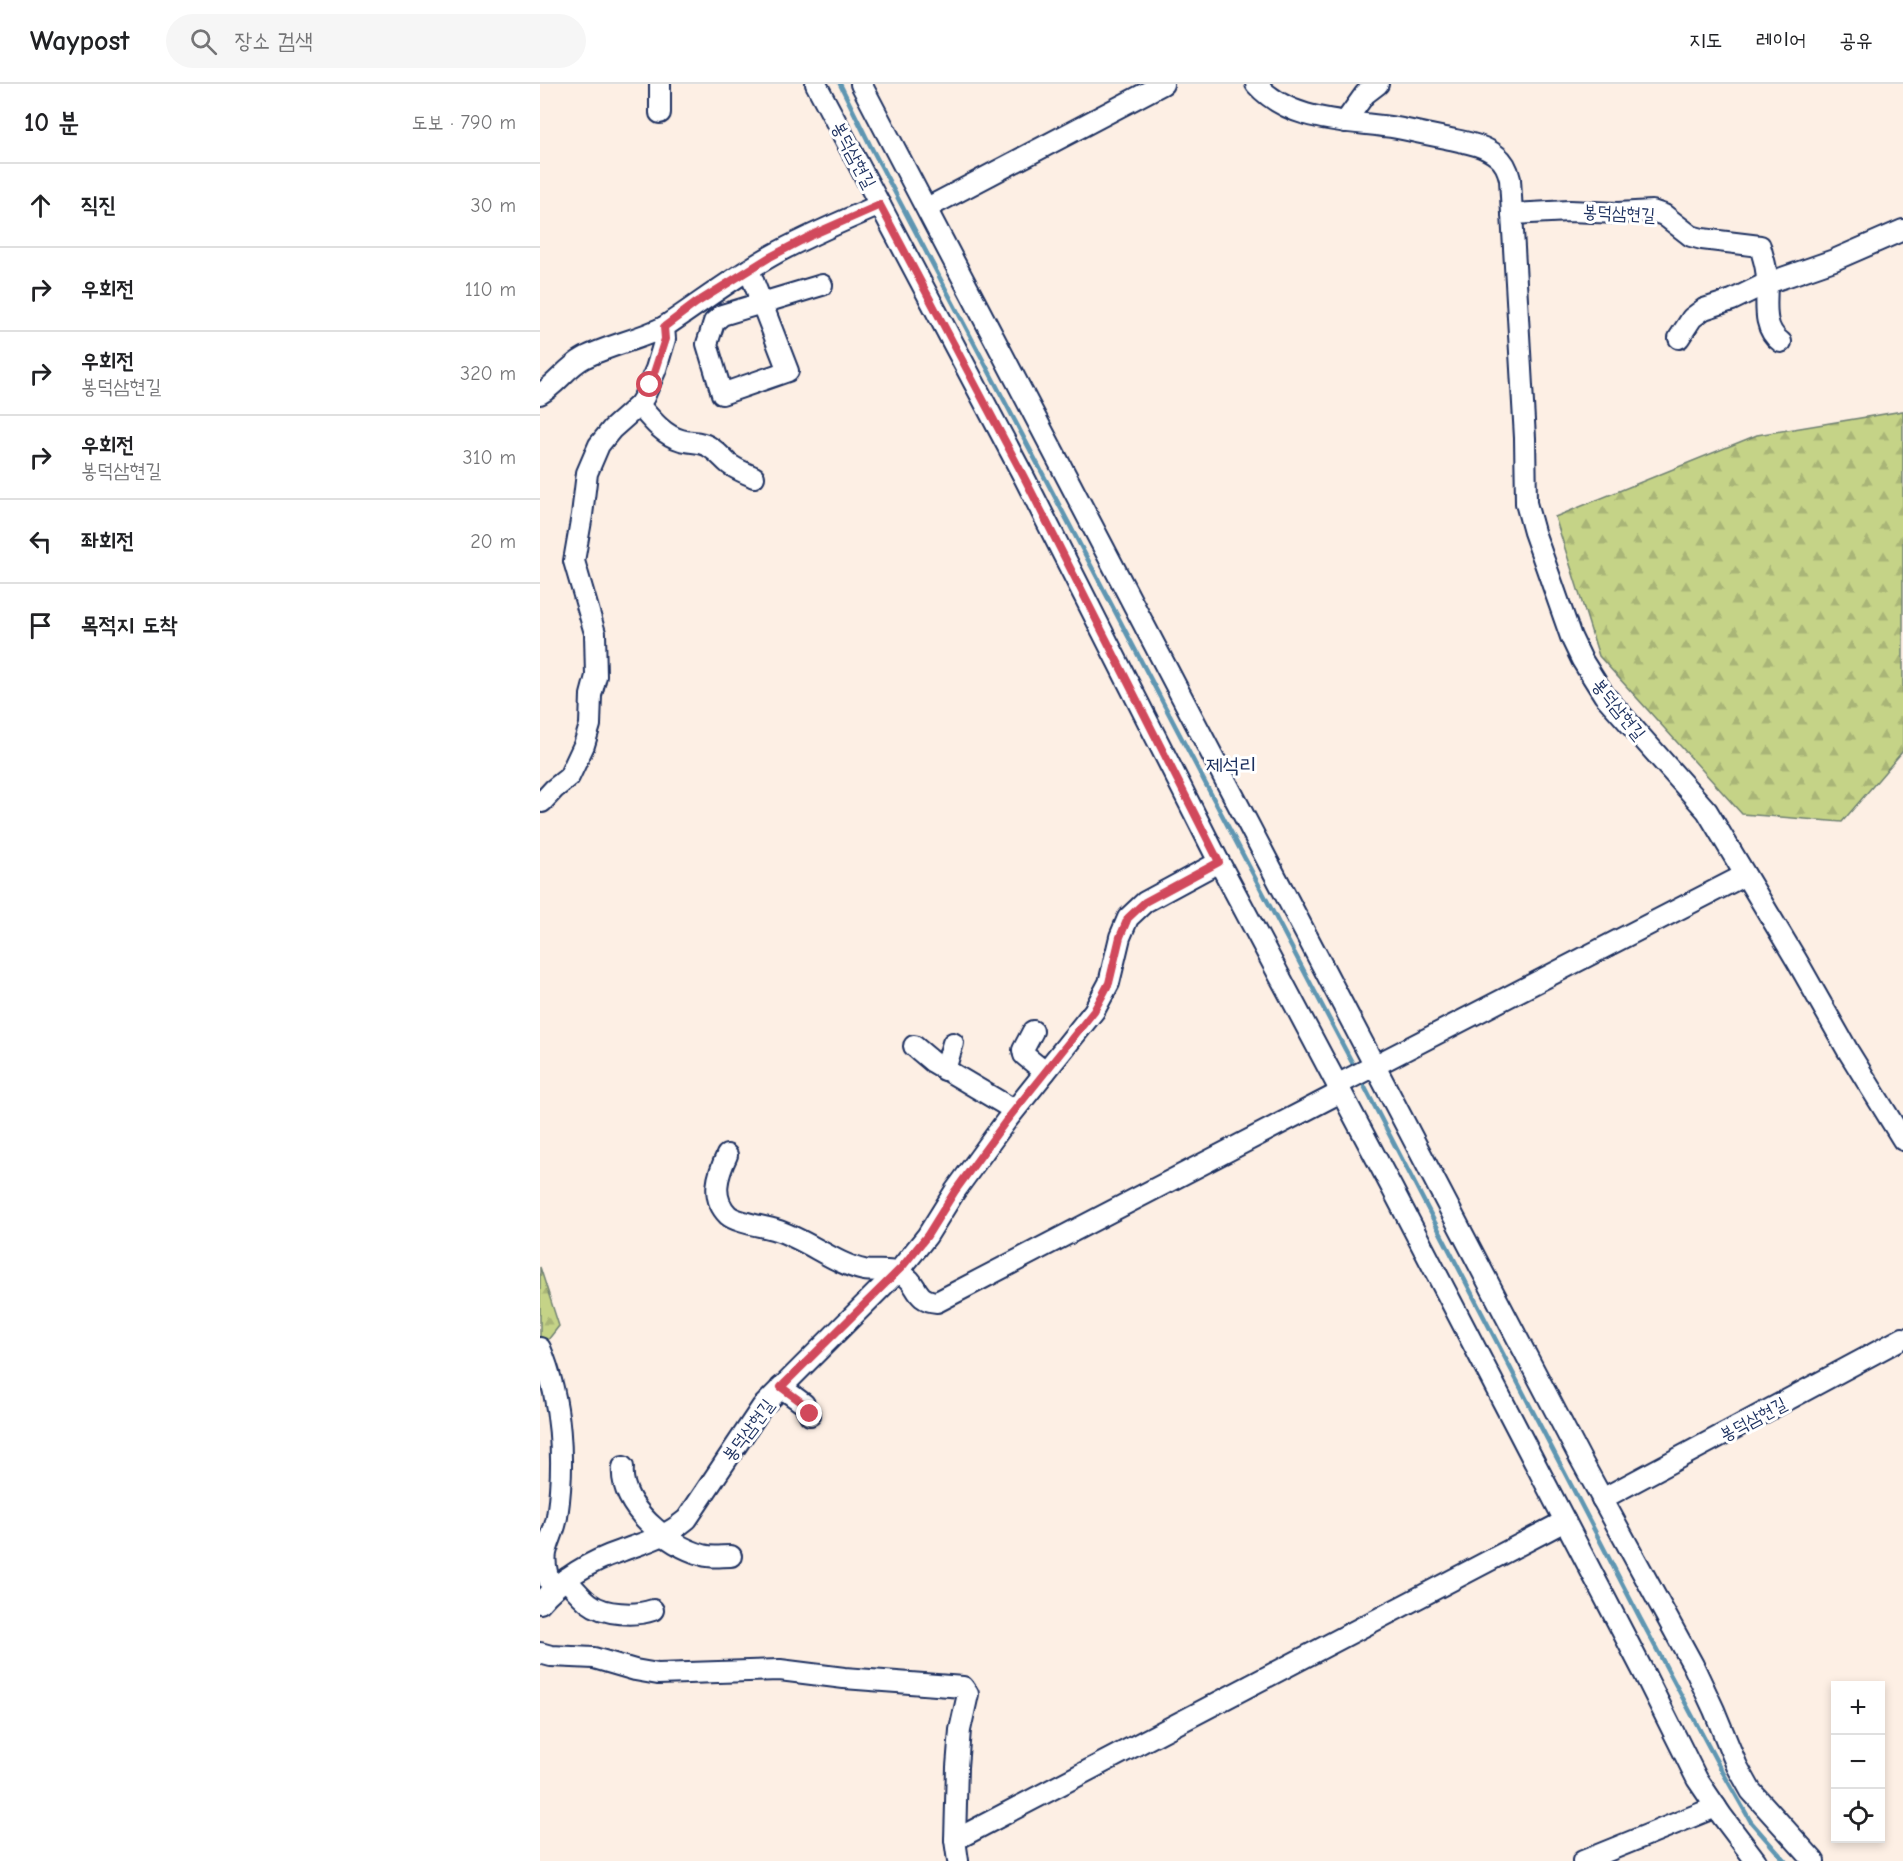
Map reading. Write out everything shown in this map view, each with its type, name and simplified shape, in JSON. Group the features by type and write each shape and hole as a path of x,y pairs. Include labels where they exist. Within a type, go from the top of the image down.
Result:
{"street":[{"path":"660,84 660,113"},
{"name":"봉덕삼현길","path":"549,1583 619,1551 664,1535 687,1519 762,1407 896,1272 927,1236 955,1191 1014,1110 1094,1011 1109,983 1120,937 1128,918 1145,902 1219,862 1025,479 816,84"},
{"path":"861,84 1372,1067 1693,1665 1737,1766 1751,1791 1814,1861"},
{"path":"927,208 1163,84"},
{"name":"봉덕삼현길","path":"1256,84 1290,109 1322,119 1408,131 1477,145 1500,157 1507,168 1510,179 1525,438 1526,503 1571,637 1604,695 1707,811 1903,1140"},
{"path":"1345,122 1365,94 1378,84"},
{"path":"540,394 554,385 576,362 664,327 696,303 790,246 880,205"},
{"name":"봉덕삼현길","path":"1512,214 1652,211 1664,215 1691,236 1760,246 1767,272 1766,308 1770,330 1781,342"},
{"path":"1679,338 1692,318 1704,309 1732,300 1765,284 1834,260 1903,230"},
{"path":"749,270 762,302 788,371 722,394 707,344 714,322 722,315 762,302 822,285"},
{"path":"541,803 569,777 584,745 590,725 591,695 596,676 595,633 574,561 586,473 599,445 612,429 639,405 656,369 665,339 664,327"},
{"path":"639,405 666,433 678,439 698,442 709,447 719,453 729,464 754,477"},
{"path":"1219,862 1342,1086 1697,1779 1756,1861"},
{"path":"727,1155 717,1180 717,1192 721,1205 729,1215 779,1231 861,1270 896,1272 908,1277 914,1283 921,1298 928,1302 937,1302 1342,1086 1372,1067 1745,875"},
{"path":"1033,1031 1023,1050 1024,1055 1045,1072"},
{"path":"945,1070 953,1043"},
{"path":"914,1046 945,1070 1014,1110"},
{"name":"봉덕삼현길","path":"1602,1499 1903,1338"},
{"path":"540,1348 553,1385 561,1473 557,1518 546,1552 549,1583 599,1609 630,1613 645,1613 653,1610"},
{"path":"781,1387 804,1404 810,1414"},
{"path":"623,1467 623,1485 630,1501 664,1535 683,1547 705,1556 731,1556"},
{"path":"954,1840 1565,1521"},
{"path":"540,1653 550,1656 594,1658 658,1674 780,1670 844,1678 963,1687 968,1694 960,1730 957,1767 954,1840 957,1861"},
{"path":"1582,1861 1716,1807"}],"green space":[{"path":"1903,411 1903,751 1842,822 1742,814 1599,656 1555,517 1757,435"},
{"path":"540,1267 559,1326 540,1350"}],"waterway":[{"path":"840,84 1356,1070"},
{"path":"1360,1078 1717,1762 1751,1822 1785,1861"}],"district":[{"name":"제석리","path":"1231,765"}],"route":[{"path":"650,385 665,339 664,327 726,283 770,257 814,234 880,205 1025,479 1219,862 1145,902 1128,918 1120,937 1109,983 1094,1011 1006,1121 955,1191 927,1236 902,1267 781,1387 804,1404 810,1414"}]}
